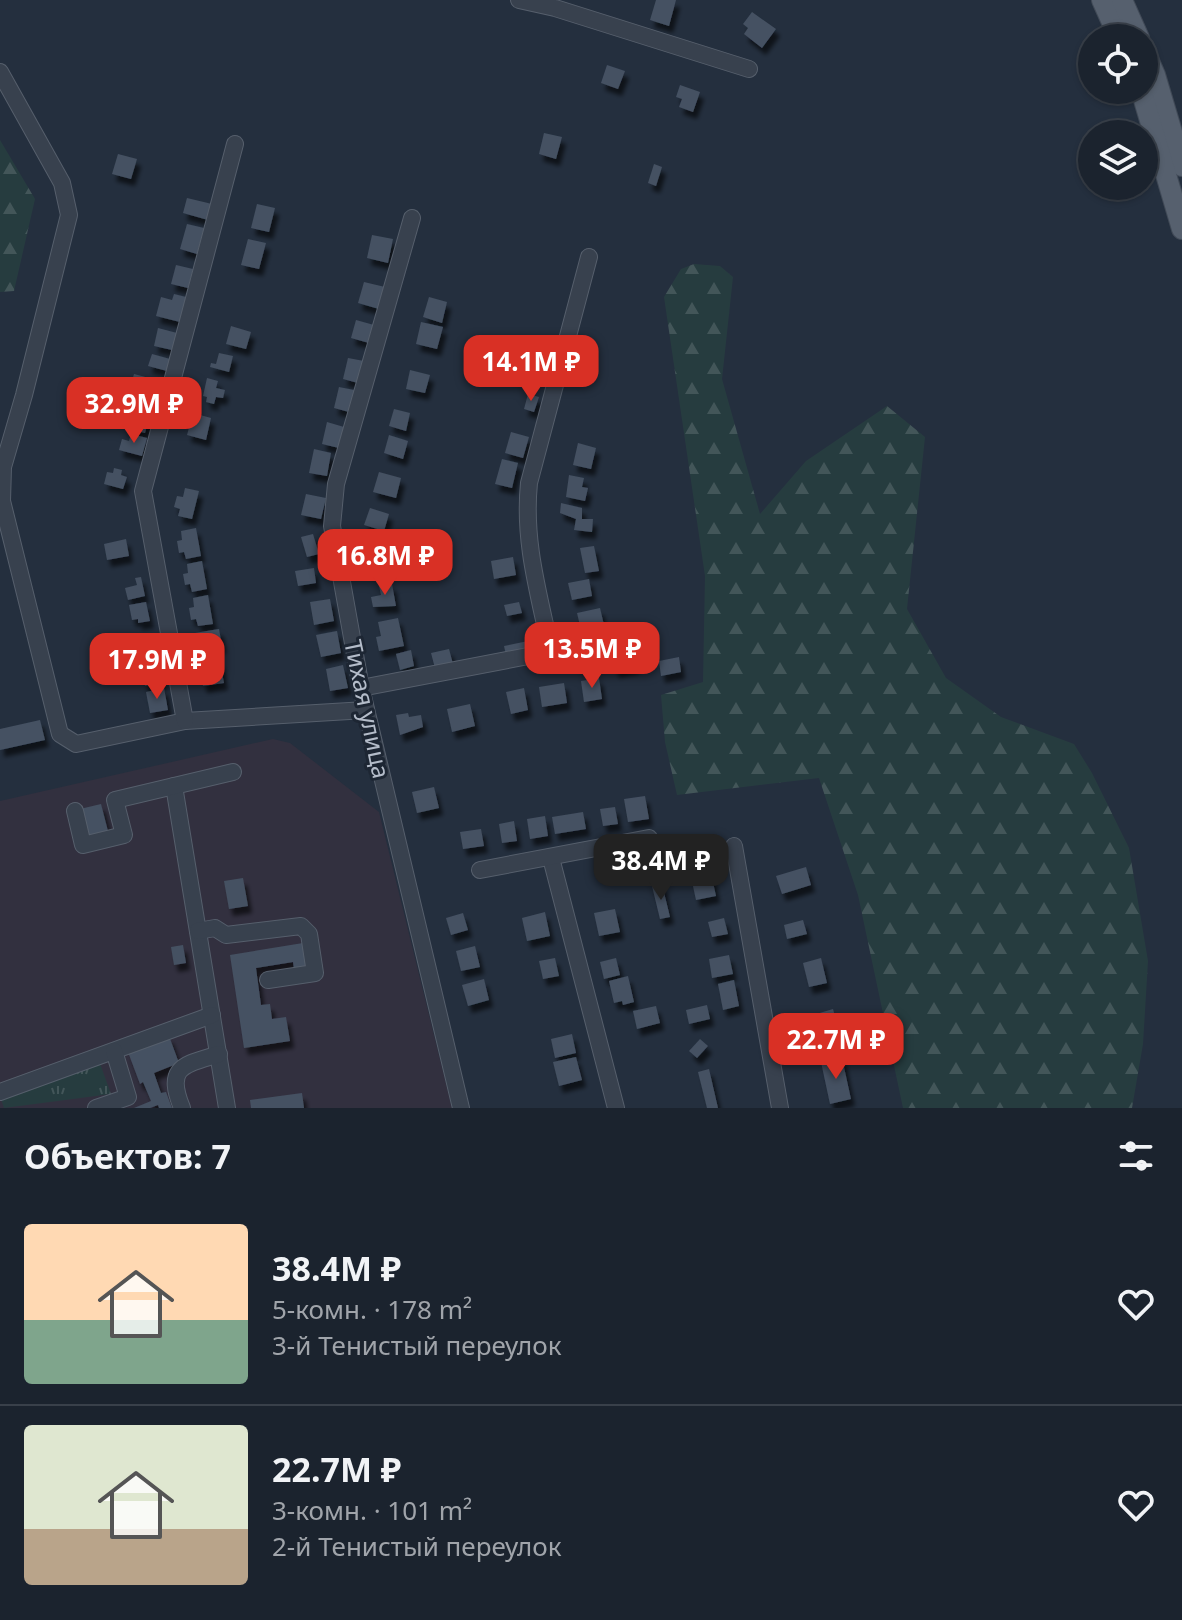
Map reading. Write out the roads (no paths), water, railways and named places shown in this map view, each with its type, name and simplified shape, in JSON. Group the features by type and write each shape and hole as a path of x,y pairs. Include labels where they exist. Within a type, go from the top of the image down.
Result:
{"main road":[{"path":"1102,0 1113,24"},
{"path":"1122,0 1133,24"},
{"path":"1158,85 1182,166"},
{"path":"1145,104 1182,229"}],"street":[{"path":"519,0 556,4 749,69"},
{"path":"0,72 62,183 69,215 3,467 1,502 60,734 76,744 185,721 366,710"},
{"path":"185,721 143,491 235,144"},
{"name":"Тихая улица","path":"412,218 336,484 332,526 361,688 461,1108"},
{"path":"551,652 528,542 526,515 529,483 589,257"},
{"path":"361,688 591,644"},
{"path":"75,811 83,845 124,835 115,800 233,772"},
{"path":"174,786 227,1108"},
{"path":"480,870 649,838"},
{"path":"734,846 780,1108"},
{"path":"551,858 616,1108"},
{"path":"198,931 215,928 226,935 301,926 309,934 315,973 268,980"},
{"path":"0,1092 212,1015"},
{"path":"96,1108 128,1097 114,1051"},
{"path":"182,1108 174,1089 181,1068 219,1054"}]}
